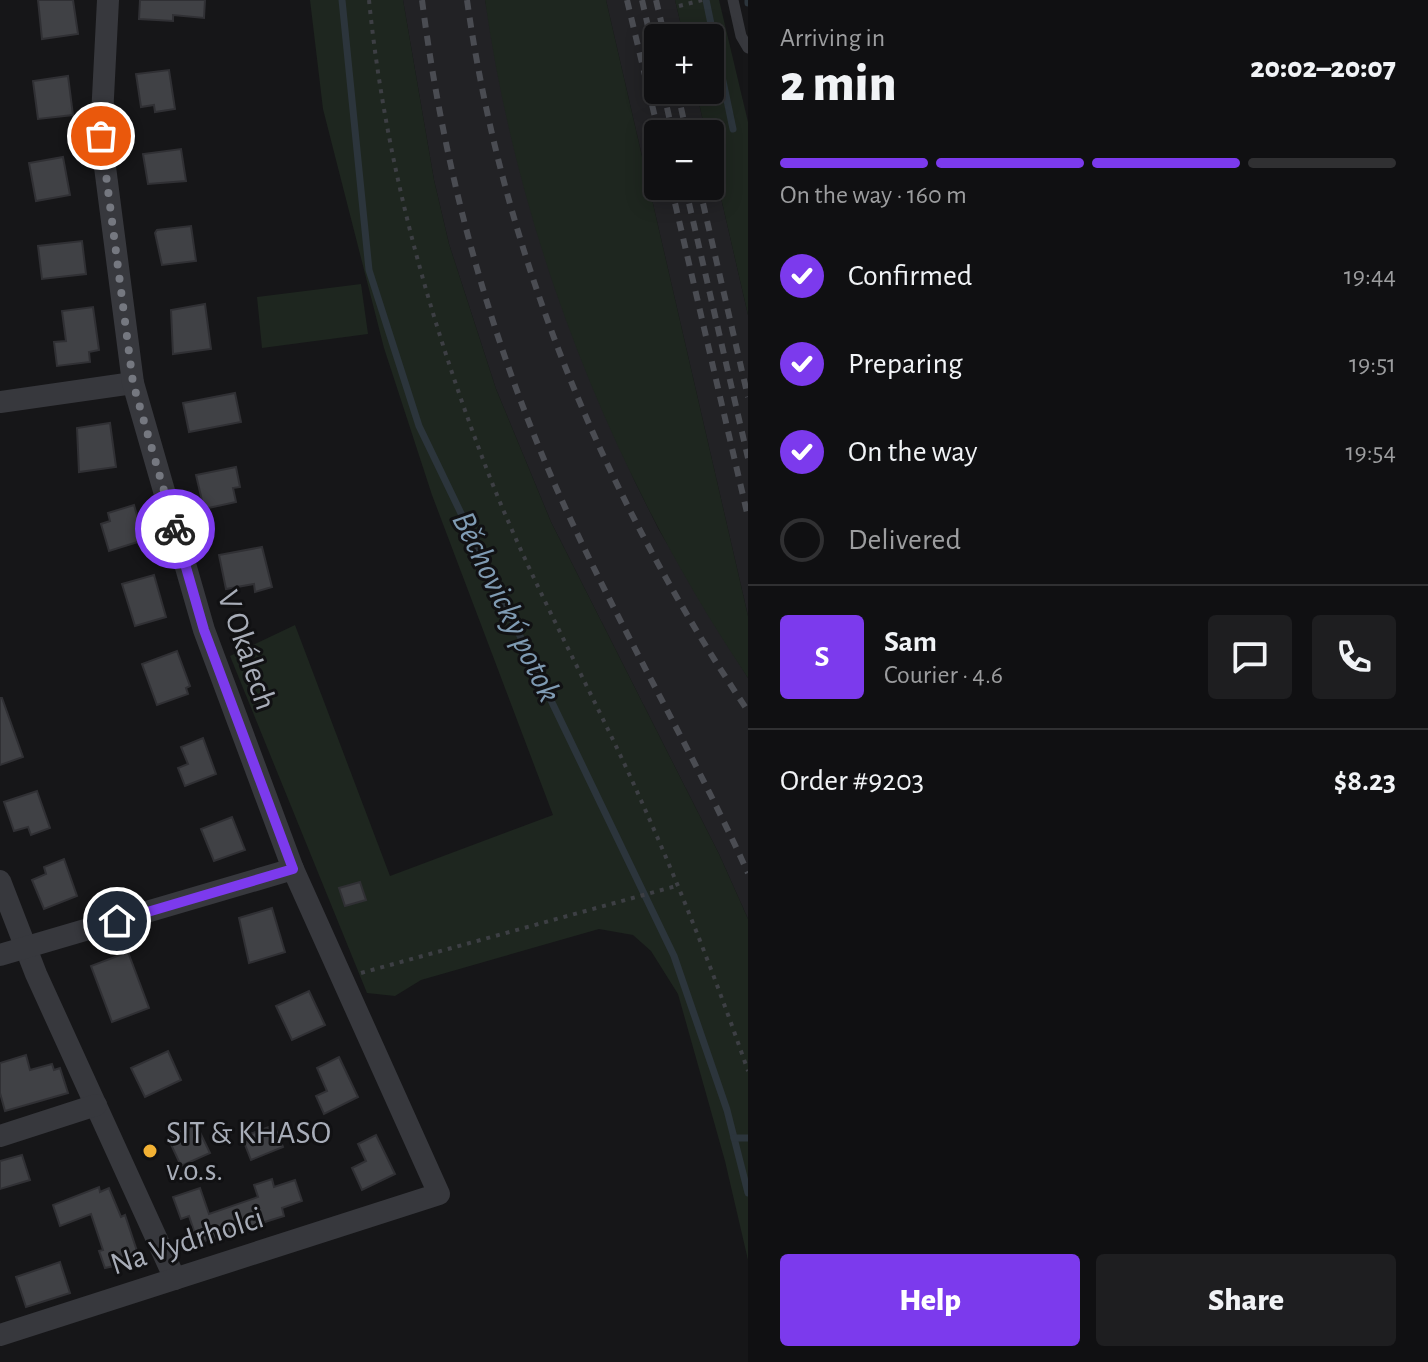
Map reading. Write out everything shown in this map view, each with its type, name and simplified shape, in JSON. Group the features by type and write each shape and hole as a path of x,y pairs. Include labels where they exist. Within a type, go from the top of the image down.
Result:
{"street":[{"name":"V Okálech","path":"108,0 101,136 133,383 204,630 293,869 439,1194"},
{"path":"0,402 133,383"},
{"path":"0,955 293,869"},
{"path":"0,881 25,948 175,1279"},
{"path":"0,1136 96,1105"},
{"name":"Na Vydrholci","path":"0,1335 439,1194"}],"lane":[{"path":"733,0 741,36 748,48"}],"path":[{"path":"369,0 393,166 419,273 445,353 504,511 625,765 706,954 748,1071"},
{"path":"679,6 700,1"},
{"path":"340,979 676,886"}],"shaded area":[{"path":"310,0 403,0 434,180 449,244 496,389 551,522 719,854 748,919 748,1260 725,1161 678,994 651,951 633,935 599,929 421,980 395,996 367,993 230,656 295,625 390,876 553,815 432,495 384,348 323,109"},
{"path":"403,0 485,0 515,148 535,224 579,353 659,530 748,678 748,919 719,854 551,522 496,389 449,244 434,180"},
{"path":"485,0 606,0 644,165 644,200 652,200 748,616 748,678 699,601 614,438 579,354 548,267 521,179"},
{"path":"606,0 675,0 681,24 644,24 644,104 699,104 703,120 644,120 644,165"},
{"path":"675,0 719,0 748,122 748,315 722,200 724,200 724,120 703,120 699,104 724,104 724,24 681,24"},
{"path":"652,200 722,200 748,315 748,616"},
{"path":"361,284 368,334 262,348 257,297"}],"building":[{"path":"38,0 73,0 78,34 42,39"},
{"path":"140,0 205,0 204,18 173,15 173,21 139,19"},
{"path":"169,70 175,109 155,112 154,105 141,107 136,74"},
{"path":"68,76 73,115 38,119 33,81"},
{"path":"181,149 186,181 148,184 143,154"},
{"path":"63,157 70,195 36,201 29,163"},
{"path":"191,226 196,261 162,265 155,233 157,230"},
{"path":"82,241 86,274 42,279 38,246"},
{"path":"205,304 211,349 173,354 171,310"},
{"path":"93,307 99,350 89,352 90,362 57,366 54,342 66,341 62,311"},
{"path":"235,393 241,422 189,432 183,403"},
{"path":"110,423 116,467 79,472 77,428"},
{"path":"236,467 240,487 233,488 236,502 204,509 196,475"},
{"path":"134,505 144,540 109,551 101,524 110,521 108,513"},
{"path":"262,547 272,587 255,592 254,584 226,589 219,555"},
{"path":"154,575 166,617 135,626 122,584"},
{"path":"177,651 190,686 186,688 188,694 157,705 142,664"},
{"path":"0,698 23,757 0,765"},
{"path":"203,738 216,774 185,786 178,768 188,764 181,747"},
{"path":"37,791 50,828 31,835 28,827 14,831 4,802"},
{"path":"232,817 245,850 214,861 201,829"},
{"path":"64,859 77,896 44,909 32,880 46,874 44,867"},
{"path":"360,882 366,900 345,906 339,888"},
{"path":"272,908 285,952 249,963 239,918"},
{"path":"128,952 149,1008 112,1022 91,966"},
{"path":"309,991 325,1025 292,1040 276,1006"},
{"path":"168,1051 181,1080 145,1097 131,1068"},
{"path":"26,1055 30,1070 52,1064 54,1070 60,1068 68,1093 5,1111 0,1093 0,1063"},
{"path":"339,1057 358,1097 324,1114 316,1096 327,1091 317,1068"},
{"path":"196,1124 210,1153 181,1166 168,1138"},
{"path":"274,1125 283,1147 251,1160 242,1137"},
{"path":"376,1135 395,1174 362,1190 352,1168 366,1161 358,1144"},
{"path":"22,1155 30,1180 0,1189 0,1161"},
{"path":"272,1179 274,1187 295,1180 302,1201 282,1208 284,1216 198,1243 189,1216 181,1219 173,1197 200,1188 209,1214 258,1197 254,1185"},
{"path":"99,1187 100,1192 109,1188 121,1217 125,1215 140,1260 105,1268 99,1251 103,1250 91,1214 60,1226 53,1205"},
{"path":"60,1262 70,1293 26,1307 16,1277"}],"waterway":[{"name":"Běchovický potok","path":"342,0 369,270 419,426 674,956 727,1110 748,1193"},
{"path":"706,0 733,129"},
{"path":"734,1138 748,1138"}],"railway":[{"path":"422,0 444,133 459,199 495,328 517,391 569,516 748,873"},
{"path":"467,0 484,95 506,189 534,281 567,371 605,460 648,546 696,630 748,711"},
{"path":"627,0 656,120"},
{"path":"642,0 647,24"},
{"path":"656,0 662,24"},
{"path":"666,104 670,120"},
{"path":"680,104 684,120"},
{"path":"674,200 748,517"},
{"path":"688,200 748,458"},
{"path":"702,200 748,397"}],"way so far":[{"path":"101,136 133,383 175,529"}],"place":[{"name":"SIT & KHASO v.o.s.","path":"150,1151"}],"route":[{"path":"117,921 293,869 204,630 175,529"}]}
